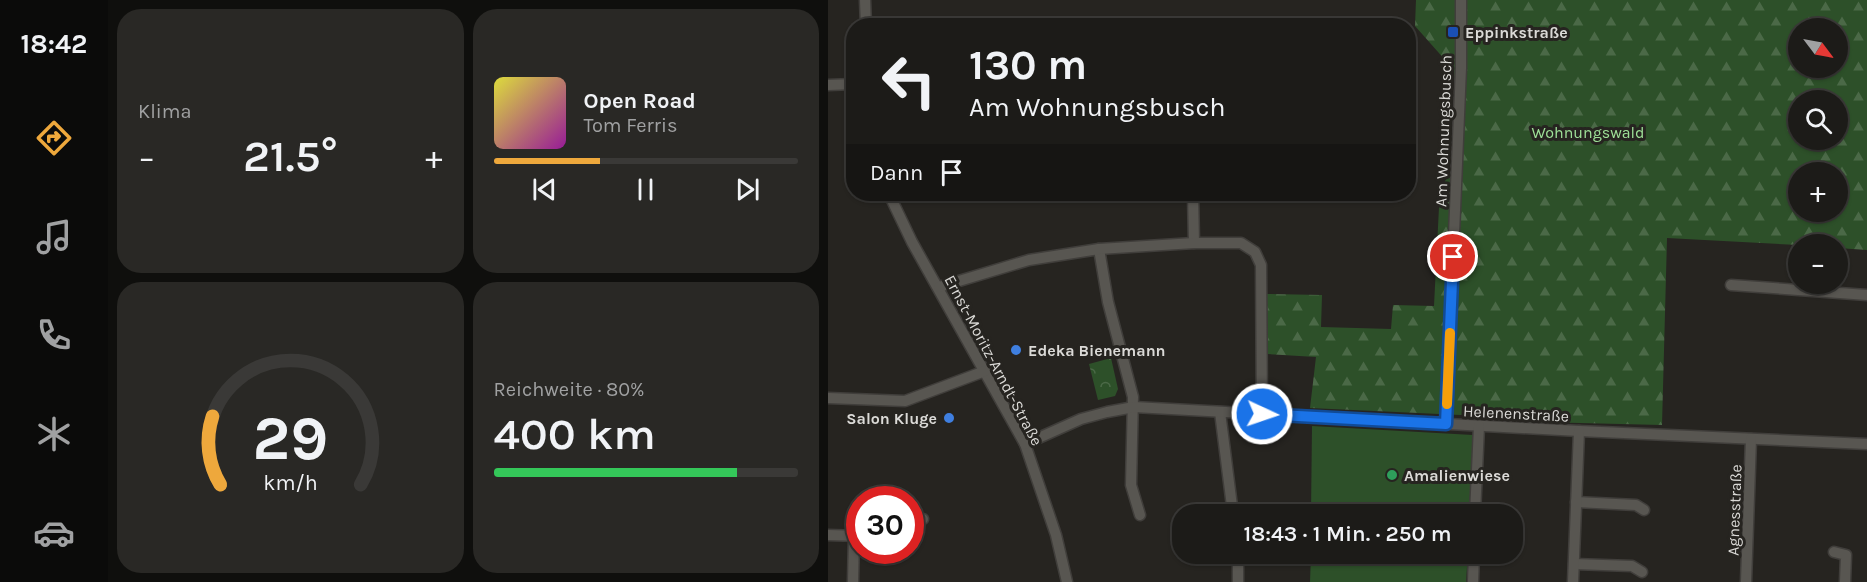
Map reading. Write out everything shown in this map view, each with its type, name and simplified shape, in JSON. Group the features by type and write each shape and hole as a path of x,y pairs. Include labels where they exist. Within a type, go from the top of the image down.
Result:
{"street":[{"path":"865,0 866,18"},
{"name":"Am Wohnungsbusch","path":"1453,0 1461,19"},
{"name":"Am Wohnungsbusch","path":"1446,424 1461,68 1461,0"},
{"path":"828,85 846,84"},
{"name":"Ernst-Moritz-Arndt-Straße","path":"892,201 912,242 1026,444 1056,534 1068,582"},
{"path":"1193,201 1194,243"},
{"path":"939,288 1029,260 1100,249 1194,243 1241,243 1255,252 1261,265 1262,414"},
{"path":"1100,249 1108,302 1133,397 1131,485 1140,515"},
{"path":"1731,285 1867,295"},
{"path":"828,398 905,401 985,371"},
{"name":"Helenenstraße","path":"1026,444 1081,419 1134,407 1867,444"},
{"path":"1220,412 1232,504"},
{"path":"1475,504 1479,426"},
{"path":"1573,582 1579,431"},
{"name":"Agnesstraße","path":"1746,582 1751,439"},
{"path":"1576,502 1636,504 1644,510"},
{"path":"828,535 846,536"},
{"path":"1834,552 1846,555 1845,582"},
{"path":"854,582 855,564"},
{"path":"1238,564 1238,582"},
{"path":"1473,582 1474,564"},
{"path":"1574,564 1632,566 1642,572"}],"green space":[{"name":"Wohnungswald","path":"1416,0 1867,0 1867,250 1848,249 1848,234 1788,234 1788,244 1667,238 1662,425 1539,422 1461,415 1310,408 1316,357 1268,354 1267,294 1322,295 1321,327 1391,329 1393,305 1434,306 1440,188 1455,167 1454,70 1416,27"},
{"path":"1111,358 1118,389 1115,396 1098,400 1089,364"},
{"name":"Amalienwiese","path":"1312,426 1473,435 1470,504 1311,504"},
{"path":"1311,564 1467,564 1466,582 1310,582"}],"slow traffic":[{"path":"1447,404 1450,333"}],"place":[{"name":"Eppinkstraße","path":"1453,32"},
{"name":"Edeka Bienemann","path":"1016,350"},
{"name":"Salon Kluge","path":"949,418"},
{"name":"Amalienwiese","path":"1392,475"}],"route":[{"path":"1262,414 1446,424 1453,257"}]}
